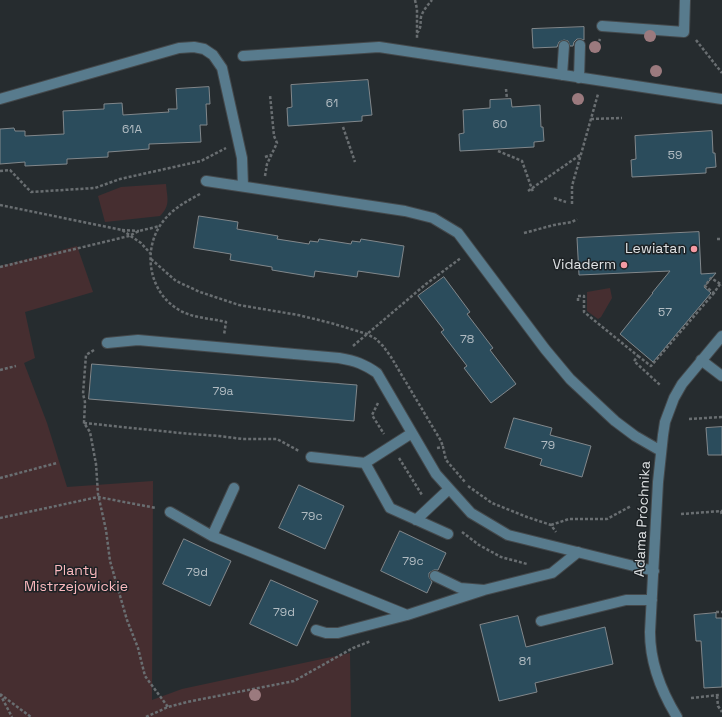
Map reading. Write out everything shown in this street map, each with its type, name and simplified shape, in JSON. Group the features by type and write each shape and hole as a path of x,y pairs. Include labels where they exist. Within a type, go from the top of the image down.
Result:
{"street":[{"path":"602,26 684,32 685,0"},
{"path":"579,78 580,45"},
{"path":"562,75 564,46"},
{"path":"0,99 179,48 194,47 204,49 222,68 239,141 242,158 243,186"},
{"path":"243,56 379,47 722,99"},
{"path":"206,181 405,211 433,218 458,234 545,349 570,379 614,421 635,436 661,451"},
{"name":"Adama Próchnika","path":"677,717 668,703 652,657 650,632 661,451 665,422 674,398 682,384 722,336"},
{"path":"107,343 138,340 353,360 365,364 378,373 436,474 471,513 508,535 654,570"},
{"path":"701,360 722,376"},
{"path":"311,457 364,463 412,433"},
{"path":"364,463 390,508 448,534"},
{"path":"212,536 234,488"},
{"path":"416,520 449,489"},
{"path":"170,512 212,536 407,615"},
{"path":"316,630 331,634 338,633 407,615 484,590 552,573 578,552"},
{"path":"435,576 460,588 484,590"},
{"path":"541,621 626,600 652,600"}],"path":[{"path":"415,0 417,8 418,52"},
{"path":"417,33 420,29 422,16 426,7 432,0"},
{"path":"694,36 722,73"},
{"path":"506,89 507,99"},
{"path":"265,179 267,164 277,143 274,136 270,95"},
{"path":"572,204 572,186 597,96"},
{"path":"591,118 622,118"},
{"path":"343,127 355,162"},
{"path":"0,170 10,170 31,192 95,188 120,179 201,161 239,141"},
{"path":"498,151 522,161 533,191"},
{"path":"265,157 272,154"},
{"path":"528,191 533,191 580,155"},
{"path":"206,181 205,191 180,205 165,219 154,240 150,259 158,290 166,300 187,314 222,321"},
{"path":"554,198 566,202"},
{"path":"0,205 122,230 139,231"},
{"path":"524,234 554,225 572,222 577,219"},
{"path":"0,267 129,236 139,231 160,226"},
{"path":"122,230 141,243 150,254"},
{"path":"353,346 426,284 461,258"},
{"path":"150,259 176,281 186,287 216,298 331,323 367,334 376,339 391,357 434,428 446,460 469,487 492,503 526,517 551,525 558,534 554,546"},
{"path":"578,298 584,296 584,312 651,366 721,285 711,278 705,286 714,293"},
{"path":"107,343 86,355 83,394 85,402 84,422 90,432 96,464 98,497 106,530 110,561 138,648 145,676 168,707"},
{"path":"638,356 634,361 660,384"},
{"path":"0,370 16,366"},
{"path":"689,419 722,418"},
{"path":"84,422 243,439 277,439 311,457"},
{"path":"0,478 57,463"},
{"path":"0,518 98,497 170,512"},
{"path":"551,525 569,519 607,519 631,506"},
{"path":"681,514 722,511 722,516"},
{"path":"716,612 722,612"},
{"path":"146,717 168,707 187,702 294,680 353,648 372,640"},
{"path":"0,694 12,717"},
{"path":"0,694 31,717"},
{"path":"691,698 718,695 718,706 722,712"}],"green space":[{"path":"166,184 167,205 160,216 105,222 98,196 121,187"},
{"name":"Planty Mistrzejowickie","path":"77,246 93,292 25,312 35,358 24,363 47,423 67,487 153,481 152,700 182,689 350,653 351,717 0,717 0,266"},
{"path":"610,288 612,298 601,317 598,319 587,311 587,292"}],"building":[{"path":"584,27 584,40 577,39 573,46 570,46 568,41 564,40 559,42 557,47 533,48 532,29"},
{"path":"368,80 372,115 362,116 362,121 288,126 287,108 292,107 291,85"},
{"path":"209,87 210,104 206,104 207,125 200,125 201,142 149,144 149,149 108,152 108,157 67,159 67,164 25,166 25,162 0,164 0,129 14,128 15,131 25,131 25,136 64,134 63,111 104,109 104,104 122,103 123,115 169,112 168,109 177,109 176,89"},
{"path":"511,99 512,107 540,105 541,127 543,127 544,141 534,142 534,147 460,151 459,134 464,133 463,110 490,108 490,100"},
{"path":"712,131 713,153 715,153 716,167 706,168 706,173 632,177 631,160 636,159 635,136"},
{"path":"199,216 238,222 237,229 278,236 277,239 309,244 310,241 318,242 319,239 351,244 352,241 360,242 361,239 404,246 399,277 358,271 357,277 315,271 314,277 272,270 272,267 230,260 231,254 194,248"},
{"path":"699,232 701,274 716,273 704,287 711,293 653,362 620,334 670,271 579,275 577,238"},
{"path":"444,277 470,312 467,314 493,348 490,350 516,384 491,403 464,368 467,366 441,332 444,330 418,296"},
{"path":"92,364 357,385 354,421 89,399"},
{"path":"514,418 552,428 550,435 591,446 582,477 540,465 542,459 505,448"},
{"path":"722,427 722,455 708,455 706,428"},
{"path":"299,485 344,506 325,549 279,528"},
{"path":"400,531 446,553 438,570 434,570 429,573 429,577 432,582 427,593 381,571"},
{"path":"184,539 231,561 210,606 163,584"},
{"path":"271,580 318,601 297,646 250,624"},
{"path":"716,613 716,618 722,618 722,687 704,688 701,641 696,641 694,615"},
{"path":"518,616 526,647 605,627 613,664 535,683 537,692 499,701 480,625"}],"place":[{"name":"Lewiatan","path":"694,249"},
{"name":"Vidaderm","path":"624,265"}]}
